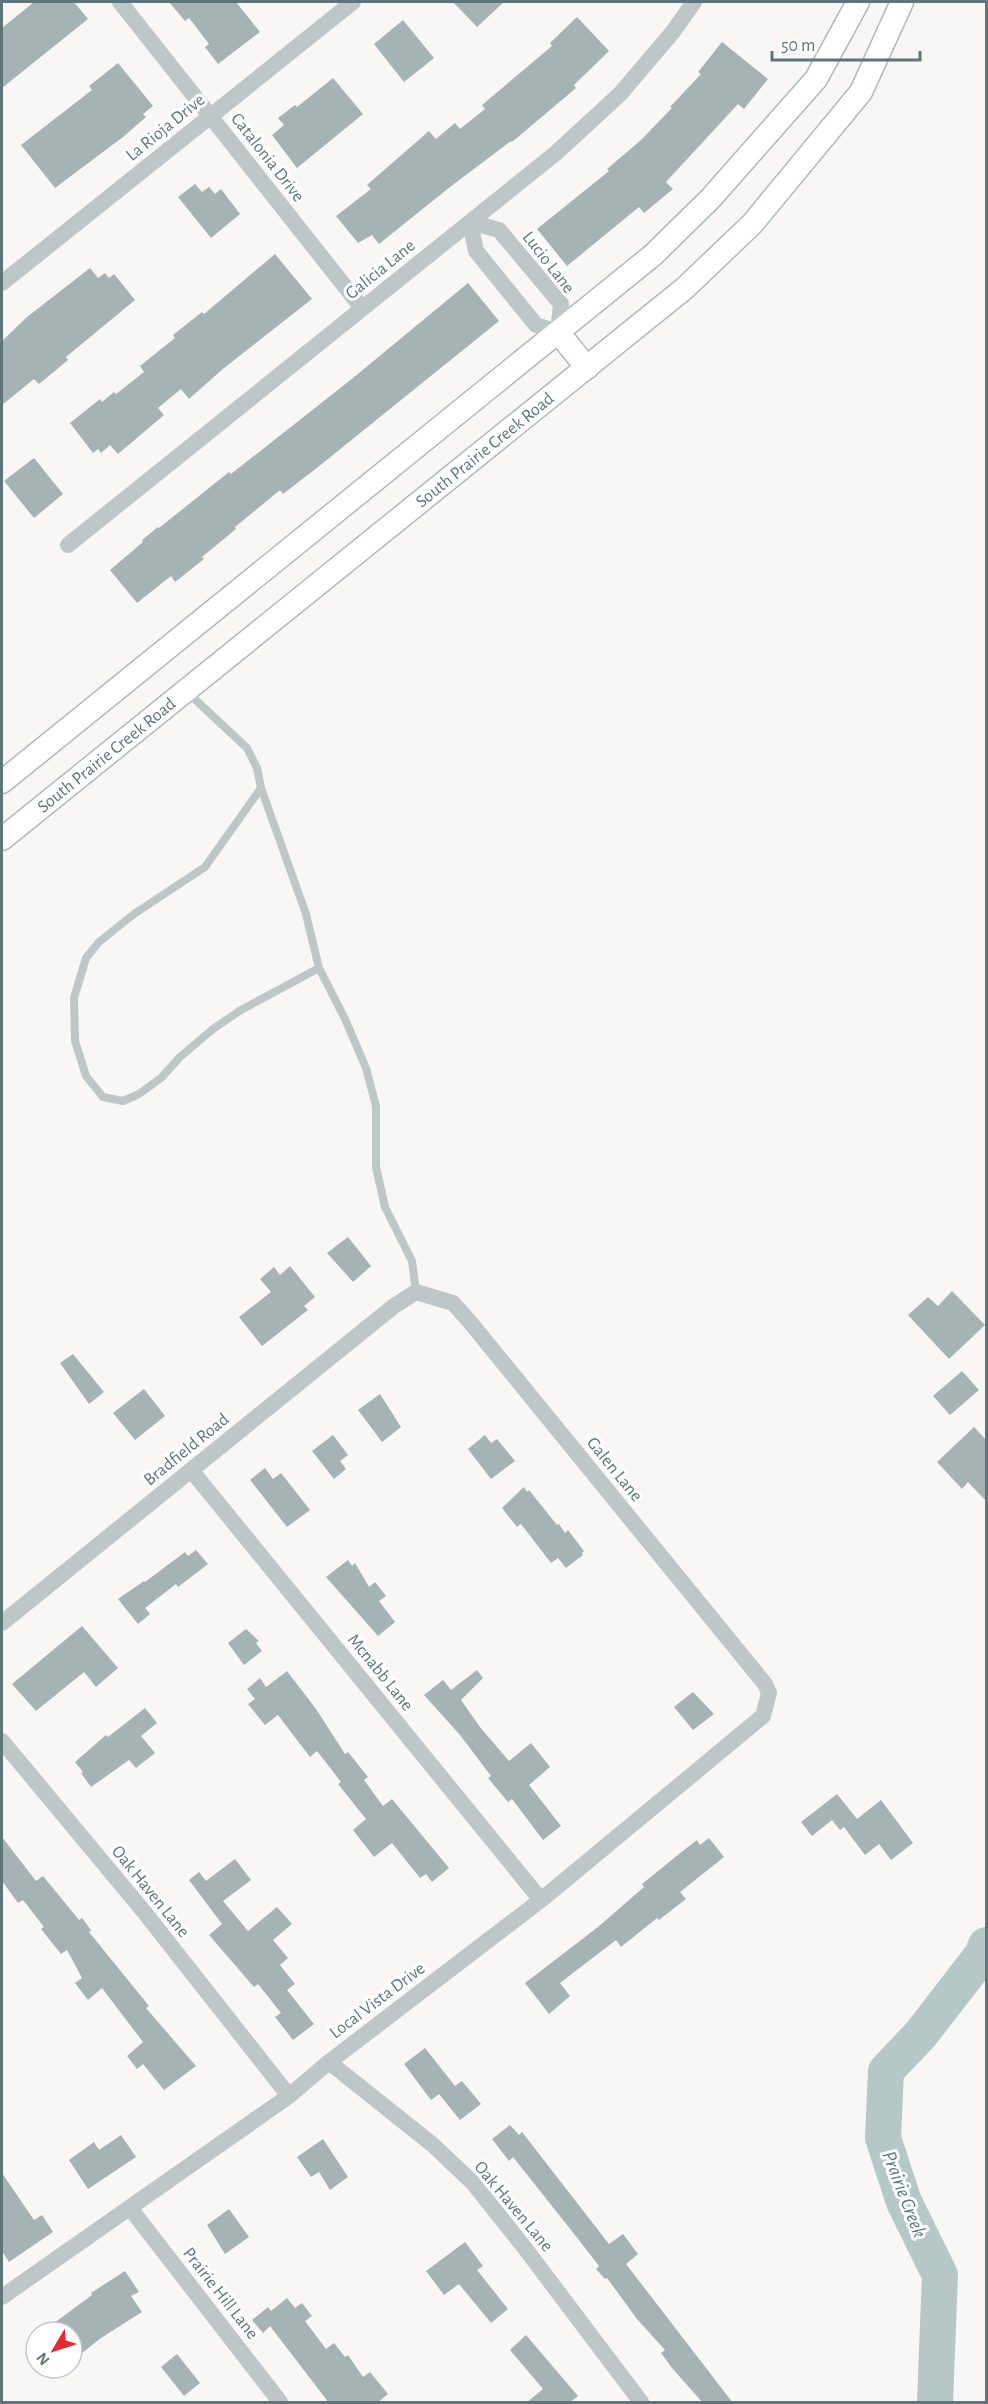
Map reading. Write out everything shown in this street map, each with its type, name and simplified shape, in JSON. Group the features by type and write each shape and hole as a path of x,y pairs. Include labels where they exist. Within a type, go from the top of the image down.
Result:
{"main road":[{"path":"2,782 653,255 711,198 816,79 858,2"},
{"name":"South Prairie Creek Road","path":"2,839 685,288 753,224 861,92 902,2"},
{"path":"558,332 586,368"}],"street":[{"name":"Catalonia Drive","path":"120,2 363,308"},
{"name":"La Rioja Drive","path":"2,282 353,2"},
{"name":"Galicia Lane","path":"68,544 556,153 621,94 672,33 694,2"},
{"path":"470,222 476,251 536,325 558,332"},
{"name":"Lucio Lane","path":"470,222 499,230 561,304 558,332"},
{"name":"Bradfield Road","path":"2,1623 394,1306 416,1292"},
{"name":"Galen Lane","path":"416,1292 453,1303 478,1331 765,1684 769,1693 763,1716"},
{"name":"Mcnabb Lane","path":"191,1470 541,1900"},
{"name":"Local Vista Drive","path":"2,2297 289,2096 329,2062 541,1900 763,1716"},
{"name":"Oak Haven Lane","path":"2,1741 145,1913 289,2096"},
{"name":"Oak Haven Lane","path":"329,2062 433,2145 473,2184 524,2247 641,2403"},
{"name":"Prairie Hill Lane","path":"130,2208 280,2403"}],"lane":[{"path":"186,691 247,748 257,768 261,788 306,914 319,968 345,1019 366,1068 376,1106 376,1167 385,1207 412,1261 416,1292"},
{"path":"261,788 205,867 134,914 99,942 86,958 74,998 75,1041 86,1076 103,1097 123,1101 139,1094 161,1078 180,1057 213,1029 241,1010 319,968"}],"building":[{"path":"34,2 74,2 88,19 2,88 2,28"},
{"path":"169,2 236,2 260,32 218,64 205,47 209,44 189,18 185,21"},
{"path":"453,2 504,2 477,27"},
{"path":"577,17 609,51 574,85 576,88 512,142 450,187 379,244 372,235 358,243 336,216 371,189 367,185 429,131 436,139 455,123 460,129 485,109 482,105 552,46 550,43"},
{"path":"403,20 434,58 404,82 374,44"},
{"path":"722,42 768,79 744,109 738,104 666,182 673,189 644,213 639,207 567,266 537,229 609,171 607,169 641,140 701,74 698,72"},
{"path":"118,63 153,106 143,114 146,117 123,137 55,188 21,145 92,90 89,86"},
{"path":"333,78 363,114 297,168 272,135 284,125 278,118 295,105 297,107"},
{"path":"195,184 202,192 209,187 215,194 221,189 240,214 211,238 178,197"},
{"path":"275,254 312,299 224,368 189,399 181,389 158,408 164,415 118,454 110,445 101,453 98,449 93,453 70,423 100,399 102,402 114,392 116,394 144,372 140,366 175,338 173,335 202,312 204,314"},
{"path":"90,268 98,278 105,273 109,278 114,274 135,300 66,357 68,360 39,384 34,379 2,405 2,341 27,317"},
{"path":"468,283 499,321 318,467 283,494 280,490 235,527 236,529 202,557 204,559 175,582 171,576 137,603 110,570 158,527 229,472 231,474 353,378"},
{"path":"34,458 63,494 34,518 4,481"},
{"path":"348,1237 371,1266 353,1282 327,1253"},
{"path":"290,1266 315,1297 304,1306 308,1310 262,1346 239,1317 271,1292 260,1279 274,1267 280,1275"},
{"path":"952,1291 985,1325 949,1359 908,1315 928,1297 938,1306"},
{"path":"73,1354 104,1392 89,1404 60,1363"},
{"path":"962,1371 979,1390 950,1415 933,1396"},
{"path":"144,1389 165,1416 135,1440 113,1413"},
{"path":"380,1394 401,1427 382,1442 358,1410"},
{"path":"974,1427 987,1441 987,1502 968,1482 962,1489 937,1462"},
{"path":"333,1435 348,1455 340,1461 346,1469 334,1479 312,1451"},
{"path":"485,1435 491,1443 497,1439 515,1461 491,1479 468,1449"},
{"path":"265,1468 273,1479 281,1473 310,1510 287,1527 250,1480"},
{"path":"524,1487 565,1533 568,1530 584,1551 583,1555 566,1568 558,1558 551,1563 521,1524 517,1527 502,1508"},
{"path":"196,1550 208,1564 178,1587 176,1584 145,1608 150,1614 138,1624 118,1599 185,1552 188,1556"},
{"path":"348,1560 352,1566 355,1563 369,1587 375,1582 386,1596 379,1601 395,1622 378,1636 326,1577"},
{"path":"82,1626 118,1668 96,1687 84,1672 36,1711 12,1684"},
{"path":"246,1629 259,1641 256,1643 262,1651 244,1665 228,1643"},
{"path":"477,1670 483,1678 461,1700 480,1727 509,1761 531,1743 550,1767 529,1785 561,1826 543,1840 512,1799 508,1802 488,1778 491,1776 460,1735 424,1695 443,1680 451,1690"},
{"path":"287,1671 316,1709 345,1754 348,1752 368,1777 364,1780 383,1806 392,1799 449,1868 432,1882 426,1874 420,1878 392,1843 374,1857 353,1830 366,1819 338,1784 341,1782 317,1751 310,1757 278,1715 265,1725 248,1704 255,1699 247,1689 260,1678 266,1687"},
{"path":"693,1692 714,1714 693,1730 674,1707"},
{"path":"145,1708 157,1723 141,1736 155,1753 136,1768 129,1760 91,1787 75,1762 106,1735 108,1737"},
{"path":"837,1794 857,1819 881,1800 913,1843 891,1860 879,1844 865,1855 844,1827 840,1830 832,1820 812,1836 801,1822"},
{"path":"2,1837 36,1881 43,1876 79,1920 82,1918 91,1930 89,1932 149,2006 146,2008 196,2066 164,2090 143,2064 137,2069 127,2056 143,2042 102,1988 88,2000 75,1983 82,1978 67,1950 61,1954 41,1929 44,1927 23,1900 18,1903 2,1881"},
{"path":"709,1838 724,1857 680,1892 686,1899 659,1920 657,1918 621,1947 616,1940 560,1983 570,1996 549,2014 525,1983 598,1927 644,1887 642,1884 684,1850 697,1840 700,1845"},
{"path":"235,1859 251,1880 223,1901 248,1931 277,1907 292,1924 273,1940 288,1958 280,1965 295,1984 287,1990 314,2024 293,2040 275,2017 281,2013 258,1984 254,1987 209,1935 222,1924 189,1880 199,1872 206,1881"},
{"path":"425,2048 455,2086 462,2081 481,2104 460,2120 439,2094 431,2100 404,2064"},
{"path":"510,2125 519,2135 522,2132 609,2244 623,2234 638,2254 626,2264 733,2403 703,2403 672,2368 661,2353 665,2350 637,2319 607,2278 605,2279 596,2269 599,2266 575,2235 513,2157 509,2161 492,2139"},
{"path":"121,2135 136,2157 88,2189 69,2160 94,2142 99,2150"},
{"path":"323,2139 348,2177 330,2190 319,2172 311,2177 297,2157"},
{"path":"2,2173 34,2220 42,2215 53,2232 9,2262 2,2251"},
{"path":"229,2209 249,2237 225,2254 207,2225"},
{"path":"465,2242 483,2266 477,2270 508,2309 491,2323 459,2284 444,2295 426,2271"},
{"path":"125,2271 139,2292 131,2296 142,2312 84,2351 84,2320 58,2320 92,2295 91,2293"},
{"path":"287,2298 295,2308 302,2303 312,2316 305,2321 326,2349 334,2343 345,2357 348,2355 363,2377 370,2372 388,2394 377,2403 329,2403 270,2326 263,2333 252,2320 268,2307 271,2311"},
{"path":"526,2335 578,2396 569,2403 526,2403 543,2389 510,2350"},
{"path":"177,2354 200,2383 184,2396 161,2367"}],"waterway":[{"name":"Prairie Creek","path":"935,2402 940,2275 904,2202 883,2138 886,2071 921,2034 982,1955 986,1945"}]}
